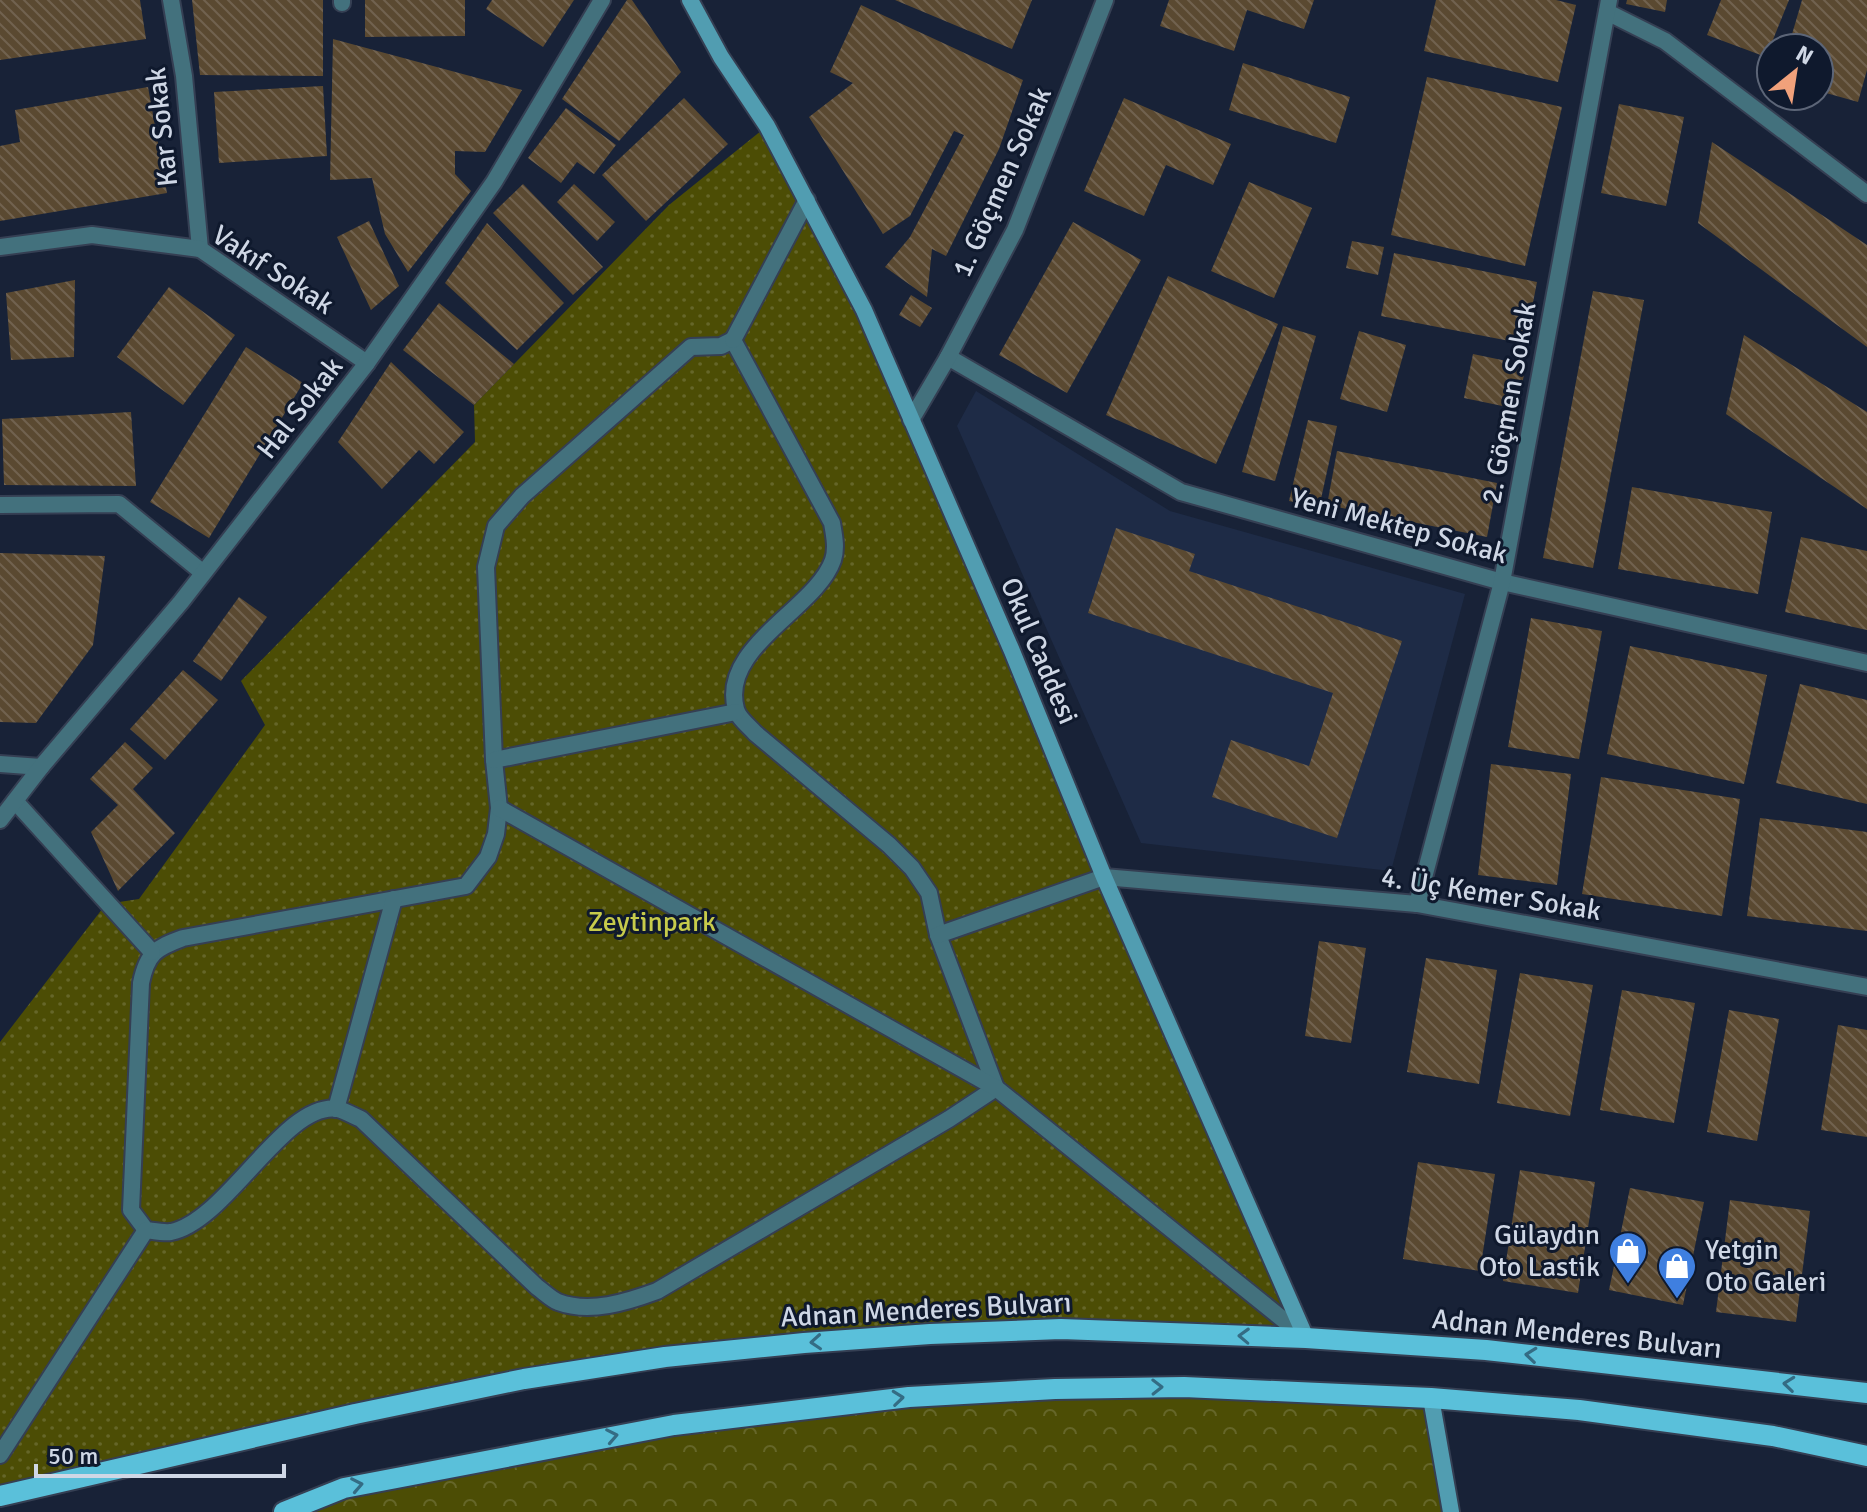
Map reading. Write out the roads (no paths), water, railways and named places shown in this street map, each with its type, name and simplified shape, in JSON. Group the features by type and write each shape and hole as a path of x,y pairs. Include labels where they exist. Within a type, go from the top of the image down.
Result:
{"main road":[{"name":"Adnan Menderes Bulvarı","path":"0,1496 355,1414 524,1379 665,1357 820,1342 1061,1329 1306,1338 1486,1350 1867,1393"},
{"path":"284,1512 344,1488 674,1425 909,1397 1184,1387 1431,1398 1579,1410 1773,1436 1867,1456"}],"street":[{"name":"Kar Sokak","path":"171,0 184,76 200,249"},
{"name":"Hal Sokak","path":"0,820 181,602 367,363 494,182 602,0"},
{"name":"Okul Caddesi","path":"690,0 721,57 767,126 864,310 1012,651 1104,877 1306,1338"},
{"name":"1. Göçmen Sokak","path":"911,420 1015,230 1105,0"},
{"path":"1608,6 1665,41 1867,194"},
{"name":"2. Göçmen Sokak","path":"1417,904 1502,582 1608,6"},
{"path":"807,200 733,340 721,346 691,347 522,496 496,526 486,567 494,760 499,808 496,834 488,857 466,886 183,938 152,952 144,966 141,983 131,1210 146,1230 170,1233 192,1224 215,1205 298,1121 321,1111 336,1109 361,1119 537,1287 557,1301 587,1307 627,1302 657,1291 936,1127 996,1088"},
{"name":"Vakıf Sokak","path":"0,247 92,235 200,249 367,363"},
{"path":"733,340 832,523 835,541 834,558 825,575 751,652 739,670 734,689 736,712 755,733 889,845 912,868 929,893 938,935 996,1088"},
{"name":"Yeni Mektep Sokak","path":"948,357 1181,492 1502,582 1867,663"},
{"path":"0,505 119,504 202,572"},
{"path":"494,760 736,712"},
{"path":"0,764 41,767"},
{"path":"15,801 152,952"},
{"path":"499,808 996,1088 1306,1338"},
{"path":"938,935 1104,877"},
{"name":"4. Üç Kemer Sokak","path":"1104,877 1417,904 1867,987"},
{"path":"336,1109 394,899"},
{"path":"0,1455 146,1230"},
{"path":"1431,1398 1451,1512"}],"place":[{"name":"Gülaydın Oto Lastik","path":"1628,1285"},
{"name":"Yetgin Oto Galeri","path":"1677,1300"}],"park label":[{"name":"Zeytinpark","path":"652,922"}]}
